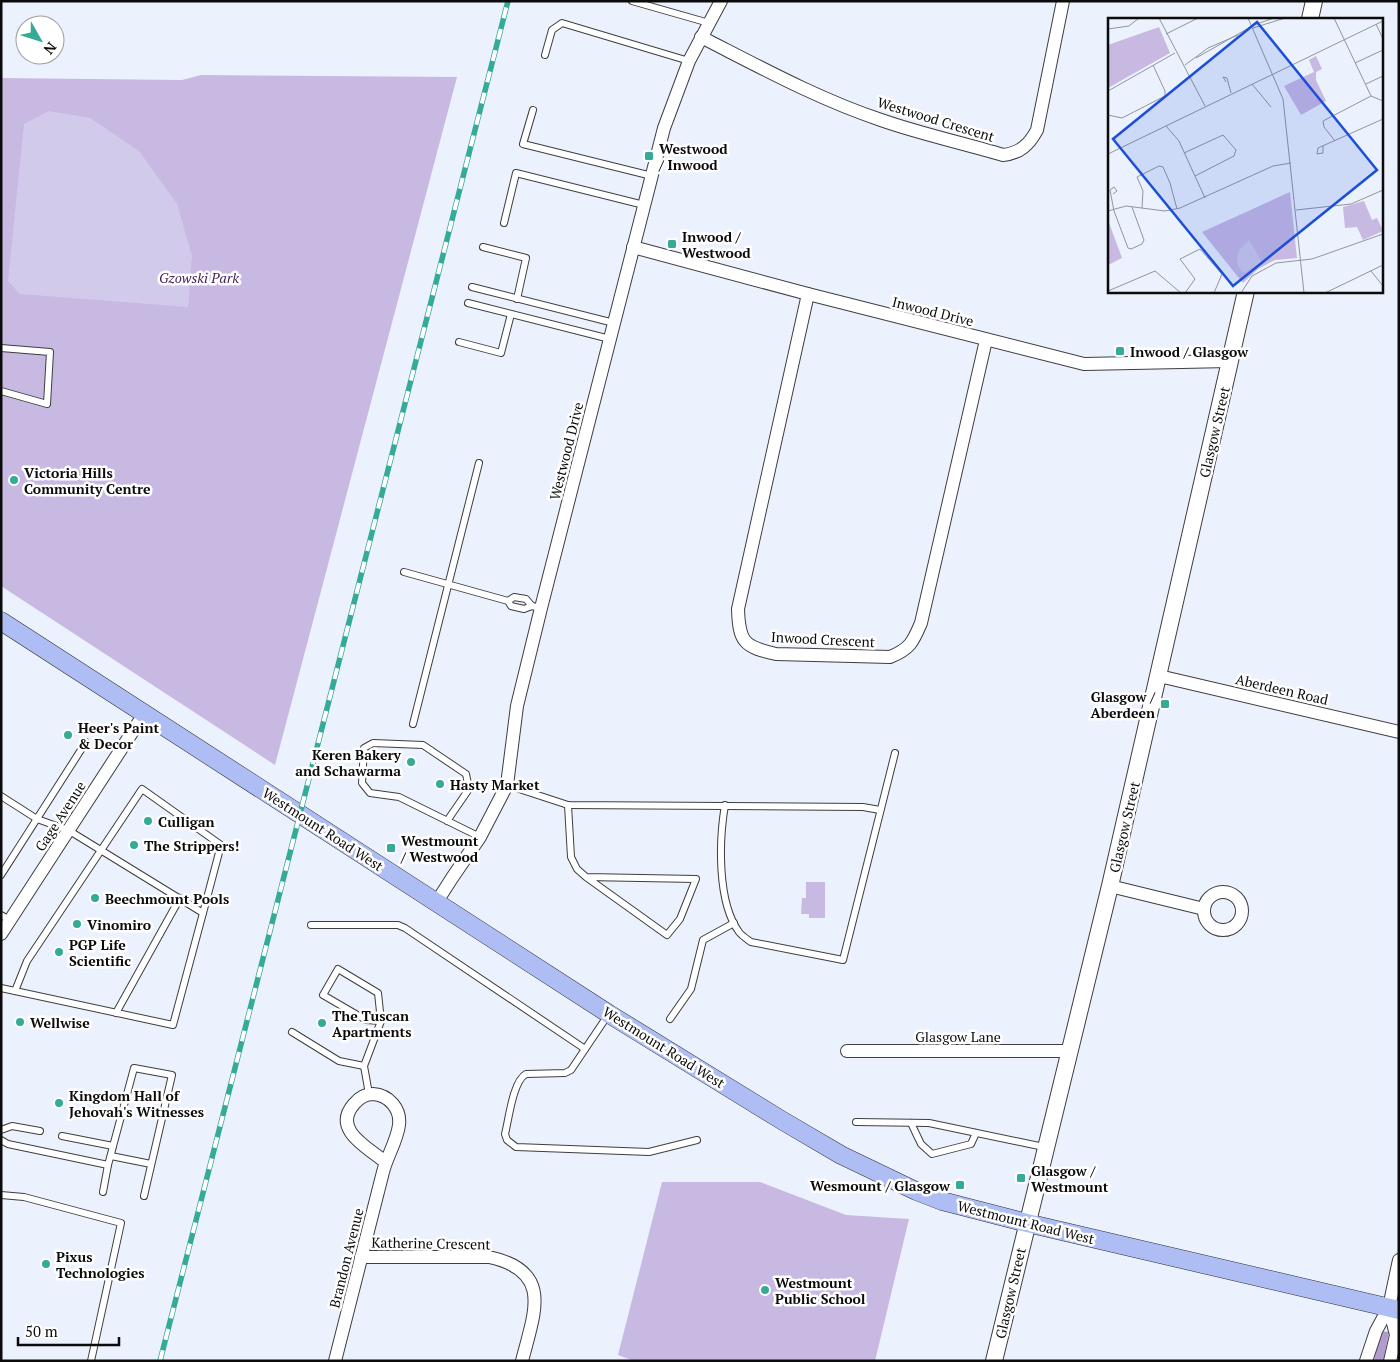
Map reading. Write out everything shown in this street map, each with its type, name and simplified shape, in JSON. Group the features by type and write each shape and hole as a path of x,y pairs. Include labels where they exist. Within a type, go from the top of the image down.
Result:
{"main road":[{"name":"Westmount Road West","path":"1,621 609,1014 841,1155 916,1191 942,1201 1027,1223 1394,1308"}],"street":[{"name":"Westwood Drive","path":"436,903 480,837 506,785 517,706 536,607 610,340 664,128 689,61 708,23 722,1"},
{"name":"Westwood Crescent","path":"701,37 760,68 818,95 881,120 1003,155 1012,154 1024,149 1032,140 1037,130 1063,1"},
{"path":"1310,18 1314,1"},
{"name":"Inwood Drive","path":"633,247 808,294 1084,364 1230,361"},
{"name":"Glasgow Street","path":"994,1361 1110,886 1246,292"},
{"name":"Inwood Crescent","path":"808,294 738,609 742,637 754,648 763,651 776,654 890,657 901,652 913,642 921,623 986,340"},
{"name":"Aberdeen Road","path":"1159,676 1399,732"},
{"name":"Gage Avenue","path":"1,934 6,918 68,830 144,714"},
{"path":"1110,886 1204,909"},
{"name":"Glasgow Lane","path":"847,1051 1070,1051"},
{"path":"369,1094 358,1099 351,1108 347,1119 349,1131 357,1141 385,1162"},
{"name":"Brandon Avenue","path":"334,1361 385,1162 399,1124 398,1112 391,1101 379,1095 369,1094"},
{"name":"Katherine Crescent","path":"361,1257 489,1257 507,1261 522,1270 532,1283 535,1302 522,1361"},
{"path":"1390,1361 1396,1335 1394,1308 1399,1260"},
{"path":"1366,1361 1376,1330 1394,1308"}],"lane":[{"path":"632,1 708,23"},
{"path":"545,55 552,30 562,24 689,61"},
{"path":"533,110 522,144 652,176"},
{"path":"504,223 516,173 644,205"},
{"path":"483,247 526,258 517,299"},
{"path":"472,287 614,323"},
{"path":"468,303 610,340"},
{"path":"459,342 501,353 511,314"},
{"path":"1,348 50,352 47,404 1,391"},
{"path":"413,724 479,463"},
{"path":"404,572 508,601 511,606 524,609 536,607"},
{"path":"508,601 514,597 526,599 536,607"},
{"path":"1,875 86,742"},
{"path":"447,821 469,789 466,774 423,745 374,742 364,748 362,783 370,793 399,797 447,821 480,837"},
{"path":"725,806 722,826 722,889 740,934 751,942 843,960 895,752"},
{"path":"506,785 568,805 863,807 880,810"},
{"path":"1,988 173,1025 220,845 142,789 27,961 15,991"},
{"path":"1,796 37,819 68,830 203,912"},
{"path":"568,805 571,856 578,868 586,877 667,935 680,919 696,879 586,877"},
{"path":"116,1012 180,898"},
{"path":"670,1020 691,989 703,940 734,923"},
{"path":"311,925 398,925 405,928 586,1049"},
{"path":"369,1094 364,1066 381,1021 378,993 338,969 323,995 366,1020 381,1021"},
{"path":"609,1014 571,1070 566,1073 526,1074 517,1082 505,1134 507,1140 516,1147 649,1152 697,1140"},
{"path":"292,1032 339,1061 364,1066"},
{"path":"103,1192 112,1146 134,1068 172,1075 144,1196"},
{"path":"856,1122 929,1123 1046,1147"},
{"path":"911,1123 921,1144 932,1154 971,1144 976,1133"},
{"path":"1,1130 12,1126 40,1131"},
{"path":"62,1136 112,1146"},
{"path":"1,1140 8,1144 108,1164"},
{"path":"110,1156 151,1164"},
{"path":"1,1195 24,1197 122,1223 91,1361"}],"green space":[{"name":"Gzowski Park","path":"201,75 457,77 275,765 1,586 1,78 182,80"},
{"path":"806,882 825,882 825,918 809,918 809,914 801,914 802,898 806,898"},
{"name":"Westmount Public School","path":"662,1182 760,1182 846,1215 909,1219 875,1361 634,1361 618,1355"}],"shaded area":[{"path":"49,111 90,118 139,151 177,204 192,256 188,307 20,294 8,281 24,124"},
{"path":"1380,1331 1389,1332 1383,1361 1374,1361"}],"railway":[{"path":"160,1361 508,1"}],"place":[{"name":"Westwood / Inwood","path":"649,156"},
{"name":"Inwood / Westwood","path":"672,244"},
{"name":"Inwood / Glasgow","path":"1120,351"},
{"name":"Victoria Hills Community Centre","path":"14,480"},
{"name":"Glasgow / Aberdeen","path":"1165,704"},
{"name":"Heer's Paint & Decor","path":"68,735"},
{"name":"Keren Bakery and Schawarma","path":"411,762"},
{"name":"Hasty Market","path":"440,784"},
{"name":"Culligan","path":"148,821"},
{"name":"The Strippers!","path":"134,845"},
{"name":"Westmount / Westwood","path":"391,848"},
{"name":"Beechmount Pools","path":"95,898"},
{"name":"Vinomiro","path":"77,924"},
{"name":"PGP Life Scientific","path":"59,952"},
{"name":"Wellwise","path":"20,1022"},
{"name":"The Tuscan Apartments","path":"322,1023"},
{"name":"Kingdom Hall of Jehovah's Witnesses","path":"59,1103"},
{"name":"Glasgow / Westmount","path":"1021,1178"},
{"name":"Wesmount / Glasgow","path":"960,1185"},
{"name":"Pixus Technologies","path":"46,1264"},
{"name":"Westmount Public School","path":"765,1290"}]}
